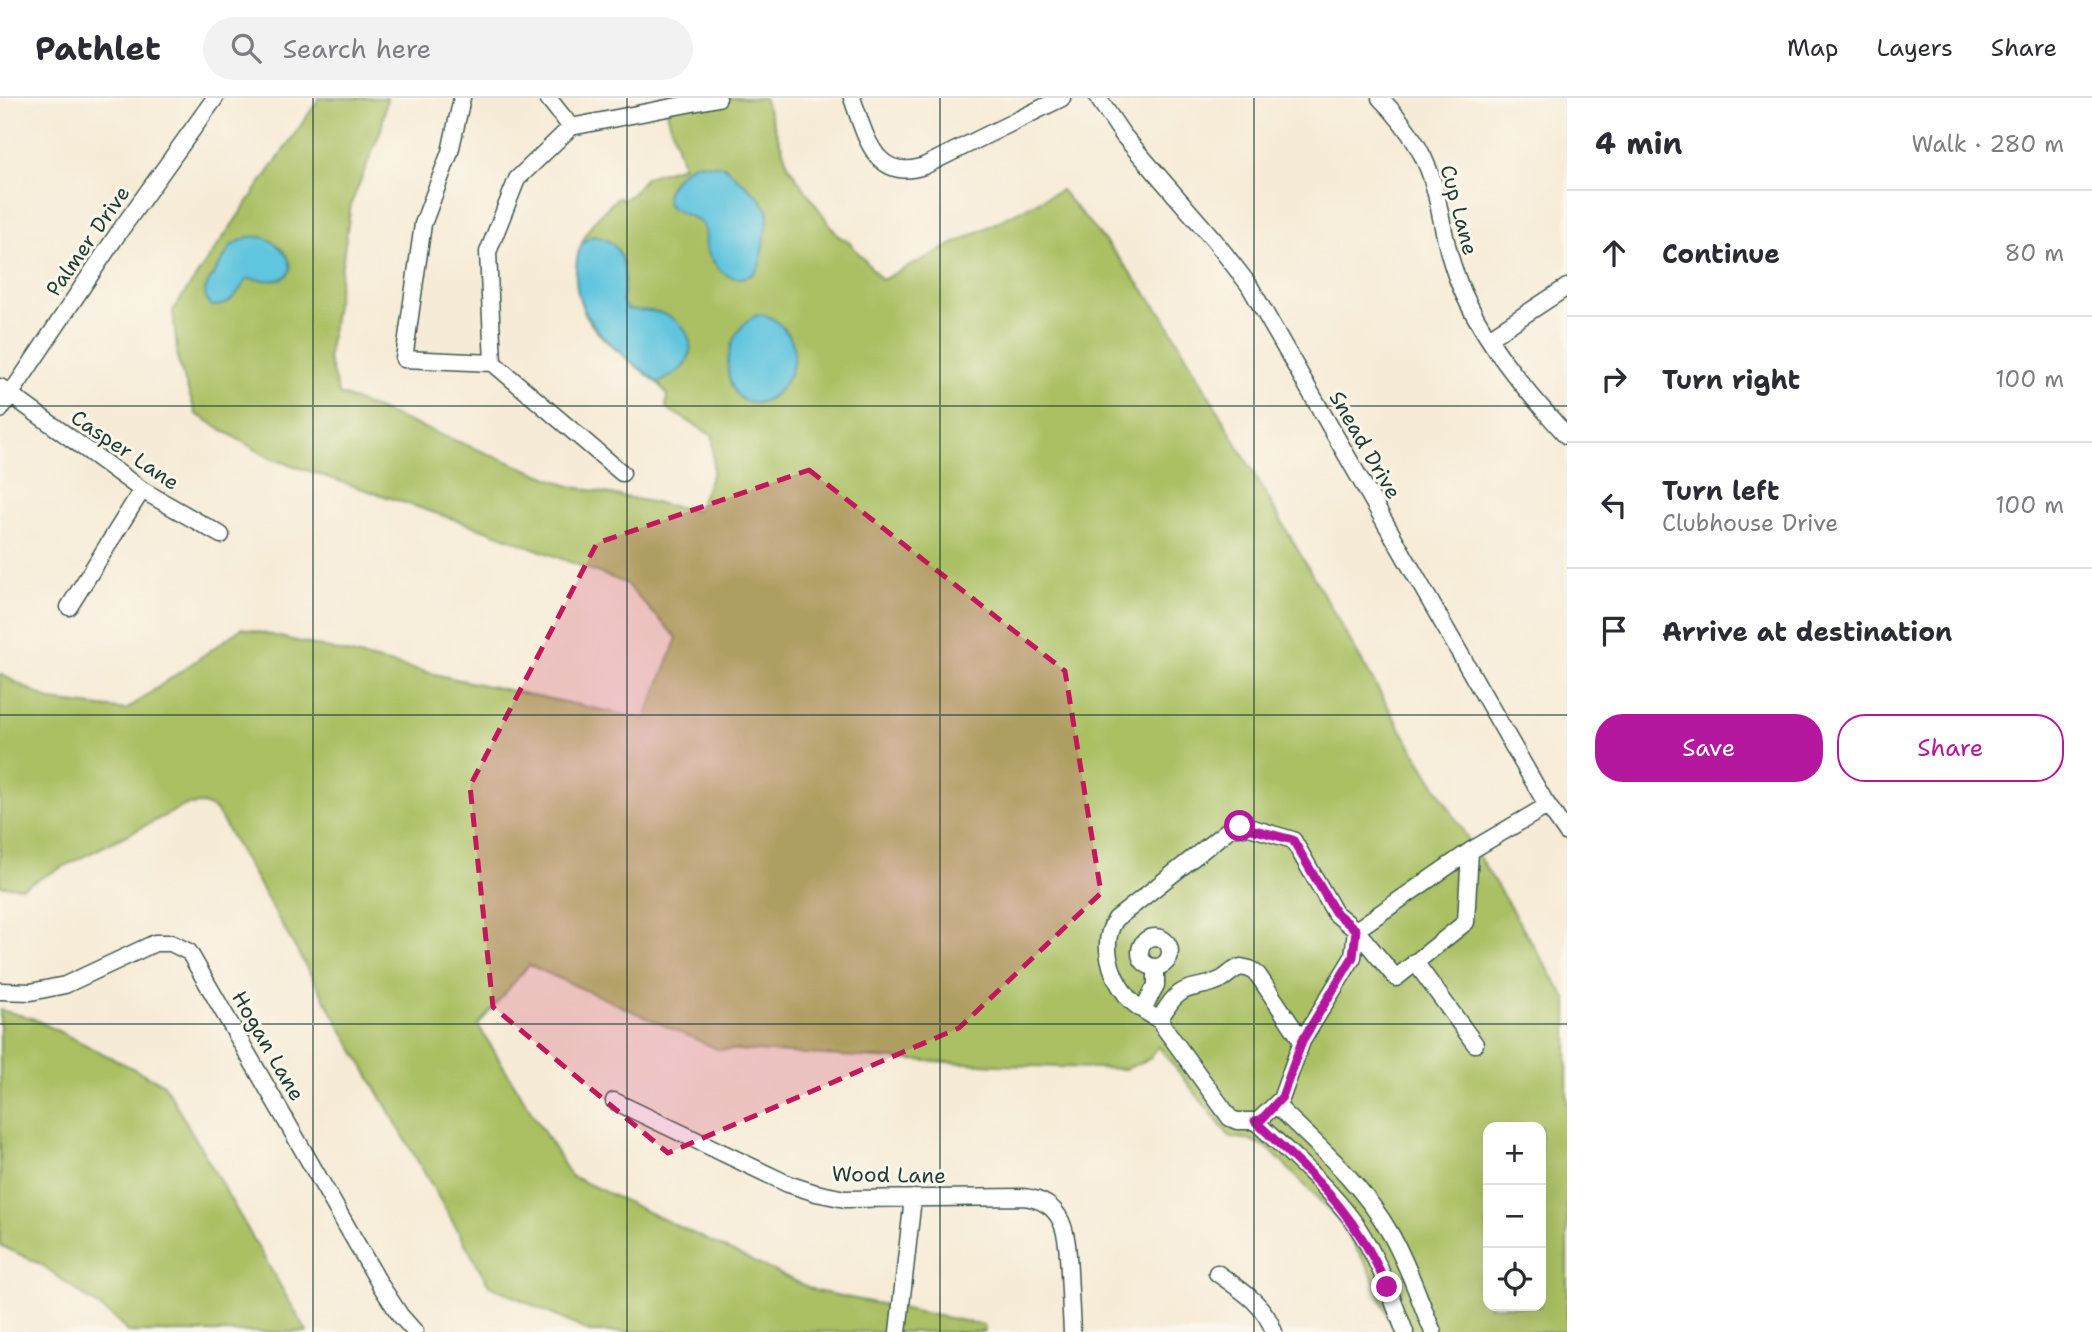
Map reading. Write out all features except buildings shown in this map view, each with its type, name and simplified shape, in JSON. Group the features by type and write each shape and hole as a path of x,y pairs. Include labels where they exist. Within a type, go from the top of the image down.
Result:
{"street":[{"name":"Palmer Drive","path":"0,410 5,390 215,98"},
{"path":"462,98 450,152 424,224 404,359 493,363 622,473"},
{"path":"548,98 571,127"},
{"path":"493,363 488,252 517,179 571,127 718,98"},
{"path":"852,98 873,153 890,166 904,170 924,166 1062,98"},
{"name":"Snead Drive","path":"1098,98 1123,135 1214,240 1249,285 1547,806 1567,833"},
{"name":"Cup Lane","path":"1381,98 1407,128 1426,162 1436,192 1452,266 1470,306 1489,338 1532,398 1567,436"},
{"path":"1489,338 1567,287"},
{"name":"Casper Lane","path":"5,390 142,490 221,535"},
{"path":"69,607 142,490"},
{"path":"1470,851 1466,922 1396,978 1356,930 1335,912 1293,840 1248,827 1232,827 1116,919 1107,944 1110,963 1126,995 1161,1021 1230,1118 1237,1121 1262,1119 1282,1097 1302,1041 1353,957 1356,930 1470,851 1547,806"},
{"name":"Hogan Lane","path":"0,991 31,992 65,985 155,943 172,943 189,952 381,1286 415,1332"},
{"path":"1415,962 1475,1044"},
{"path":"1161,1021 1162,1013 1171,1000 1182,991 1218,981 1234,969 1243,967 1258,975 1302,1041"},
{"path":"1143,1009 1156,985 1156,968"},
{"name":"Wood Lane","path":"614,1101 802,1189 845,1199 1023,1197 1038,1200 1051,1208 1063,1224 1067,1238 1072,1332"},
{"path":"1276,1105 1348,1175 1378,1213 1402,1255 1433,1332"},
{"path":"1255,1121 1330,1193 1357,1227 1378,1266 1405,1332"},
{"path":"898,1332 913,1198"},
{"path":"1217,1273 1256,1302 1274,1332"}],"highlighted area":[{"path":"809,470 1065,671 1101,893 959,1028 668,1153 493,1007 470,786 597,543"}],"green space":[{"path":"318,98 387,98 381,130 351,204 328,358 339,394 569,486 697,511 713,472 713,436 666,408 667,395 661,386 603,338 585,312 577,283 579,252 584,238 598,217 618,197 623,200 632,194 646,177 683,166 667,112 657,98 764,98 789,167 838,236 848,241 882,280 1061,190 1120,259 1164,317 1403,733 1567,1000 1567,1332 1394,1332 1370,1271 1338,1219 1269,1149 1251,1140 1230,1137 1158,1046 1151,1058 1126,1069 999,1065 717,1049 529,965 478,1025 571,1176 816,1291 984,1325 985,1332 590,1332 489,1285 216,810 204,804 186,805 23,887 0,886 0,674 52,701 126,710 242,628 460,680 645,719 677,638 625,583 489,531 270,458 196,414 178,361 173,310"},
{"path":"0,1010 32,1018 164,1084 307,1332 127,1332 117,1320 42,1265 0,1245"}],"water":[{"path":"696,163 724,166 758,196 768,210 760,264 748,276 734,277 720,270 707,250 703,226 667,203 666,196 674,180"},
{"path":"594,236 605,239 619,252 624,271 622,301 627,309 669,316 677,321 688,335 688,360 682,368 659,383 599,332 580,300 576,281 578,255 584,242"},
{"path":"248,237 263,237 277,245 290,263 288,275 277,280 247,279 229,302 211,306 206,299 205,290 209,281 232,245"},
{"path":"759,314 774,319 785,330 793,344 794,360 781,388 770,398 758,403 746,401 735,392 730,382 728,359 730,348 741,328"}],"route":[{"path":"1240,826 1293,840 1335,912 1356,930 1353,957 1302,1041 1281,1099 1262,1119 1255,1121 1344,1209 1369,1246 1387,1287"}]}
